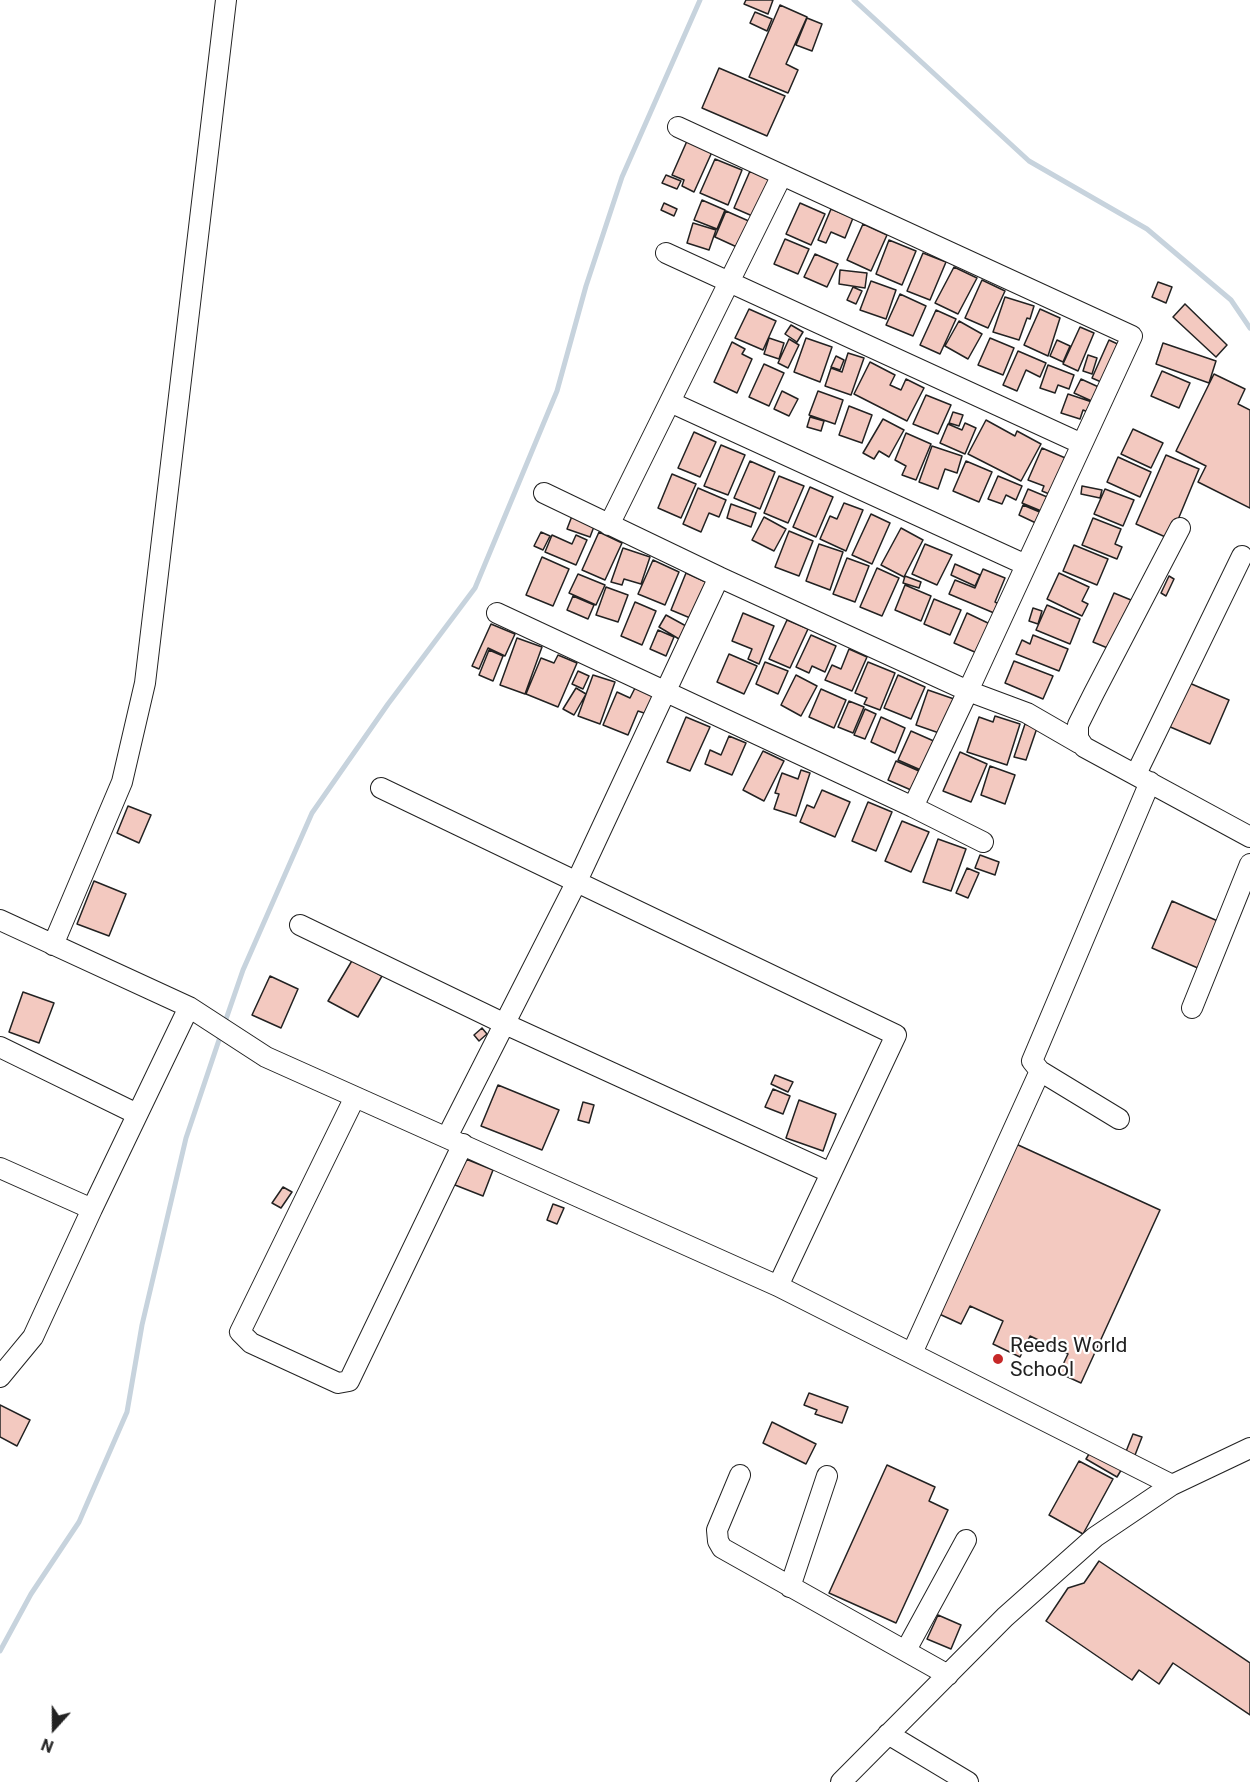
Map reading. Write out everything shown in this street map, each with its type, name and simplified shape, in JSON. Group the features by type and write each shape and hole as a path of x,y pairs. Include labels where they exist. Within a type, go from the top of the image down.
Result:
{"street":[{"path":"53,945 122,782 146,682 226,0"},
{"path":"678,127 1132,336 913,807"},
{"path":"609,525 782,175"},
{"path":"666,253 1082,444"},
{"path":"670,402 1026,565"},
{"path":"544,493 719,577 968,691 1027,713 1250,837"},
{"path":"1079,743 1078,725 1180,528"},
{"path":"1119,1119 1040,1071 1032,1061 1143,778 1242,556"},
{"path":"355,1096 240,1332 251,1343 338,1383 349,1381 455,1141 503,1023 576,883 719,577"},
{"path":"497,613 913,807 983,842"},
{"path":"381,788 896,1035 778,1286"},
{"path":"1192,1008 1250,864"},
{"path":"0,920 189,1007 266,1057 778,1286 1172,1485"},
{"path":"300,925 503,1023 831,1173"},
{"path":"0,1377 33,1337 189,1007"},
{"path":"0,1047 137,1114"},
{"path":"912,1353 1040,1071"},
{"path":"0,1168 92,1209"},
{"path":"841,1782 1005,1617 1095,1537 1172,1485 1250,1448"},
{"path":"740,1475 717,1530 718,1541 722,1548 948,1675"},
{"path":"790,1587 827,1476"},
{"path":"906,1650 966,1540"},
{"path":"888,1734 968,1782"}],"building":[{"path":"746,0 773,0 768,14 744,4"},
{"path":"780,5 807,17 786,64 798,70 788,93 749,77"},
{"path":"755,12 772,19 767,31 750,23"},
{"path":"807,18 822,24 812,51 796,45"},
{"path":"719,68 785,96 767,136 702,108"},
{"path":"687,141 712,152 694,192 682,186 684,180 672,175"},
{"path":"715,159 742,170 728,205 700,193"},
{"path":"750,171 773,181 757,218 734,208"},
{"path":"666,175 681,181 677,189 662,183"},
{"path":"702,200 725,210 717,229 694,220"},
{"path":"664,203 677,209 674,216 661,210"},
{"path":"800,203 825,214 811,245 786,234"},
{"path":"831,209 853,218 845,238 831,232 826,243 818,240"},
{"path":"726,211 751,222 739,248 715,237"},
{"path":"693,223 716,230 709,250 687,243"},
{"path":"863,224 887,235 871,271 847,260"},
{"path":"785,239 809,249 798,274 774,264"},
{"path":"889,240 916,251 902,285 876,274"},
{"path":"923,253 946,262 930,300 907,291"},
{"path":"815,254 838,264 827,287 804,277"},
{"path":"954,267 977,278 958,314 935,303"},
{"path":"840,270 867,273 865,288 839,284"},
{"path":"982,280 1005,291 988,328 965,318"},
{"path":"871,281 896,290 886,319 860,310"},
{"path":"1158,282 1172,287 1166,303 1152,297"},
{"path":"853,287 862,291 856,304 847,300"},
{"path":"900,294 926,306 913,336 886,325"},
{"path":"1005,297 1034,306 1019,340 993,332"},
{"path":"1185,304 1227,345 1216,357 1173,317"},
{"path":"749,309 776,321 763,350 735,338"},
{"path":"1040,309 1060,318 1048,356 1024,345"},
{"path":"936,310 956,319 940,354 920,345"},
{"path":"959,321 982,334 968,359 945,346"},
{"path":"791,325 803,332 797,342 785,334"},
{"path":"1080,327 1094,333 1078,371 1063,364"},
{"path":"769,338 784,343 779,359 764,354"},
{"path":"806,338 832,347 820,382 794,372"},
{"path":"990,338 1014,348 1003,375 978,365"},
{"path":"789,339 799,345 788,368 778,363"},
{"path":"1057,340 1070,346 1063,362 1050,356"},
{"path":"1109,340 1124,347 1108,385 1092,378"},
{"path":"732,342 745,349 742,354 752,359 737,393 714,382"},
{"path":"1163,343 1216,361 1209,383 1156,364"},
{"path":"1018,351 1046,363 1040,377 1026,370 1017,391 1003,385"},
{"path":"848,353 864,358 851,395 825,386 831,368 842,372"},
{"path":"1088,355 1097,358 1092,374 1083,371"},
{"path":"836,356 844,360 840,370 831,367"},
{"path":"870,362 895,375 890,385 901,390 906,379 924,388 907,421 854,394"},
{"path":"764,364 784,373 769,406 749,397"},
{"path":"1048,365 1074,375 1069,389 1058,385 1055,393 1040,388"},
{"path":"1162,371 1190,383 1179,408 1151,396"},
{"path":"1214,374 1245,389 1238,404 1250,410 1250,508 1198,482 1206,466 1176,451"},
{"path":"1081,379 1103,389 1096,403 1074,393"},
{"path":"782,391 798,399 789,416 774,409"},
{"path":"818,391 843,400 835,424 809,415"},
{"path":"1068,394 1092,402 1088,412 1083,410 1080,419 1061,413"},
{"path":"926,395 951,405 938,434 913,424"},
{"path":"849,406 872,415 862,443 839,435"},
{"path":"953,412 963,415 959,426 949,423"},
{"path":"810,417 824,421 821,431 807,427"},
{"path":"883,419 904,430 889,457 879,451 874,459 863,453"},
{"path":"986,420 1015,436 1017,431 1041,444 1021,481 968,454"},
{"path":"965,423 976,428 965,454 940,443 948,424 962,430"},
{"path":"1133,429 1163,443 1151,468 1121,454"},
{"path":"694,432 716,442 700,477 678,468"},
{"path":"906,433 931,444 916,480 902,475 906,466 895,460"},
{"path":"721,445 745,455 728,495 704,486"},
{"path":"932,446 962,456 957,473 945,469 938,489 919,482"},
{"path":"1042,448 1070,460 1054,496 1042,491 1044,486 1028,480"},
{"path":"1166,455 1199,469 1170,539 1136,524"},
{"path":"1118,457 1151,472 1140,497 1107,482"},
{"path":"750,461 775,472 760,509 734,498"},
{"path":"966,461 992,472 979,502 953,491"},
{"path":"672,474 696,484 681,518 658,508"},
{"path":"779,476 804,486 788,523 764,513"},
{"path":"998,476 1022,486 1016,500 1006,495 1002,504 988,499"},
{"path":"1082,486 1102,490 1100,498 1081,494"},
{"path":"810,487 833,497 816,537 793,527"},
{"path":"698,488 726,500 719,517 709,513 701,532 683,524"},
{"path":"1028,489 1052,499 1046,513 1022,503"},
{"path":"1105,489 1134,500 1123,526 1094,514"},
{"path":"844,503 863,510 846,551 820,539 830,516 837,519"},
{"path":"731,504 756,513 751,527 727,518"},
{"path":"1023,505 1042,513 1038,524 1019,515"},
{"path":"871,514 890,523 872,564 852,555"},
{"path":"572,516 595,524 590,537 567,529"},
{"path":"764,517 786,529 774,551 752,540"},
{"path":"1093,518 1121,529 1115,544 1122,547 1117,559 1082,545"},
{"path":"901,528 923,540 904,577 881,565"},
{"path":"789,531 813,541 799,576 775,567"},
{"path":"541,532 550,536 543,550 534,546"},
{"path":"599,532 622,543 605,580 582,570"},
{"path":"552,535 572,544 576,535 587,540 576,565 545,552"},
{"path":"819,544 843,552 830,590 806,581"},
{"path":"925,544 952,555 937,585 912,574"},
{"path":"1074,545 1108,559 1097,585 1063,571"},
{"path":"623,548 650,557 641,584 624,579 622,585 611,582"},
{"path":"542,557 569,569 553,606 526,595"},
{"path":"847,558 869,566 855,602 833,594"},
{"path":"653,560 679,572 665,605 638,594"},
{"path":"955,564 980,575 975,586 951,575"},
{"path":"877,568 899,578 882,616 860,607"},
{"path":"983,569 1005,578 995,602 999,604 994,613 949,594 955,580 975,588"},
{"path":"686,573 710,584 695,620 671,610"},
{"path":"1059,573 1089,587 1082,601 1088,604 1082,616 1047,599"},
{"path":"578,574 605,585 596,605 569,593"},
{"path":"905,576 921,582 919,588 903,583"},
{"path":"1169,576 1174,579 1166,596 1161,593"},
{"path":"905,585 931,596 921,621 895,610"},
{"path":"606,587 628,595 618,622 596,615"},
{"path":"1114,593 1131,600 1110,649 1093,642"},
{"path":"573,596 594,605 588,619 567,610"},
{"path":"934,599 961,610 950,635 924,624"},
{"path":"635,602 656,611 642,645 621,636"},
{"path":"1047,605 1080,619 1070,644 1036,630"},
{"path":"1033,608 1042,611 1038,624 1029,621"},
{"path":"743,613 774,626 759,664 748,659 752,649 732,641"},
{"path":"967,613 990,624 977,653 954,643"},
{"path":"666,615 686,626 679,639 659,627"},
{"path":"787,620 808,629 790,668 769,659"},
{"path":"491,624 515,634 505,656 488,648 479,669 472,666"},
{"path":"658,630 674,637 666,656 650,649"},
{"path":"811,635 836,646 825,672 812,666 809,673 796,667"},
{"path":"1033,635 1068,649 1059,671 1016,654 1022,640 1030,644"},
{"path":"517,638 542,647 525,694 500,685"},
{"path":"849,649 867,657 852,691 825,680 832,665 841,669"},
{"path":"489,650 503,656 493,681 479,675"},
{"path":"729,654 757,666 744,694 717,682"},
{"path":"558,655 577,663 558,707 526,694 541,658 554,663"},
{"path":"1014,661 1053,676 1043,699 1005,683"},
{"path":"765,662 788,671 778,694 756,684"},
{"path":"868,662 895,673 880,710 864,704 867,698 855,693"},
{"path":"578,671 589,676 583,689 572,684"},
{"path":"593,675 615,682 600,724 578,716"},
{"path":"796,675 817,686 801,716 781,705"},
{"path":"898,675 925,687 911,719 884,708"},
{"path":"1187,682 1229,700 1210,744 1168,726"},
{"path":"576,688 586,694 574,715 563,709"},
{"path":"635,688 654,696 647,714 638,711 628,735 603,725 617,692 630,698"},
{"path":"821,689 846,700 834,728 809,717"},
{"path":"928,690 954,699 942,734 916,725"},
{"path":"849,701 864,707 853,733 838,727"},
{"path":"865,709 876,714 865,739 854,735"},
{"path":"995,716 1020,724 1007,765 967,752 979,717 993,722"},
{"path":"686,717 710,727 690,771 667,762"},
{"path":"881,717 905,728 895,753 871,742"},
{"path":"1025,724 1037,728 1026,760 1014,757"},
{"path":"911,731 936,742 923,771 898,760"},
{"path":"729,736 746,743 732,775 705,764 710,750 721,755"},
{"path":"763,751 784,761 764,801 743,790"},
{"path":"960,752 987,764 971,802 943,791"},
{"path":"896,761 919,771 911,790 888,780"},
{"path":"990,766 1015,775 1005,804 981,795"},
{"path":"801,770 810,773 796,816 774,809 779,794 775,793 782,773 798,779"},
{"path":"822,790 850,802 835,837 800,822 807,805 814,808"},
{"path":"868,802 892,812 876,851 852,841"},
{"path":"128,806 151,815 139,843 117,833"},
{"path":"902,821 929,832 911,872 885,861"},
{"path":"938,839 966,849 951,891 923,882"},
{"path":"980,855 999,862 995,875 975,868"},
{"path":"967,868 979,873 968,898 956,893"},
{"path":"94,881 126,894 109,936 77,924"},
{"path":"1172,901 1220,922 1200,969 1152,948"},
{"path":"353,959 382,976 358,1017 328,1001"},
{"path":"270,976 298,989 281,1028 252,1015"},
{"path":"23,992 54,1003 39,1043 9,1032"},
{"path":"482,1028 487,1034 479,1041 474,1035"},
{"path":"775,1075 793,1082 788,1092 771,1084"},
{"path":"498,1085 559,1110 542,1150 481,1126"},
{"path":"773,1089 790,1096 783,1114 765,1107"},
{"path":"799,1100 836,1114 823,1151 786,1138"},
{"path":"583,1102 594,1105 589,1123 578,1120"},
{"path":"1016,1144 1160,1210 1081,1383 1059,1373 1068,1354 1030,1336 1020,1357 993,1344 1003,1321 970,1306 961,1324 937,1313"},
{"path":"466,1159 493,1170 483,1196 455,1185"},
{"path":"283,1187 292,1192 281,1208 272,1203"},
{"path":"553,1204 564,1208 557,1224 547,1220"},
{"path":"809,1393 848,1407 842,1423 815,1414 817,1410 804,1405"},
{"path":"0,1405 30,1420 17,1446 0,1437"},
{"path":"772,1422 816,1444 806,1464 763,1443"},
{"path":"1133,1434 1142,1437 1130,1468 1121,1464"},
{"path":"1092,1449 1123,1467 1117,1477 1086,1459"},
{"path":"1079,1461 1113,1479 1083,1534 1049,1515"},
{"path":"887,1465 935,1487 929,1501 948,1510 896,1623 829,1593"},
{"path":"1099,1561 1250,1663 1250,1715 1173,1663 1159,1684 1139,1670 1132,1680 1046,1621 1068,1588 1084,1583"},
{"path":"938,1615 961,1625 951,1649 927,1639"}],"waterway":[{"path":"224,1025 243,970 312,813 388,704 475,588 557,391 586,286 622,177 700,0"},
{"path":"854,0 1029,161 1147,229 1231,300 1250,328"},
{"path":"0,1651 31,1594 79,1522 127,1412 142,1325 186,1138 221,1034"}],"place":[{"name":"Reeds World School","path":"998,1359"}]}
